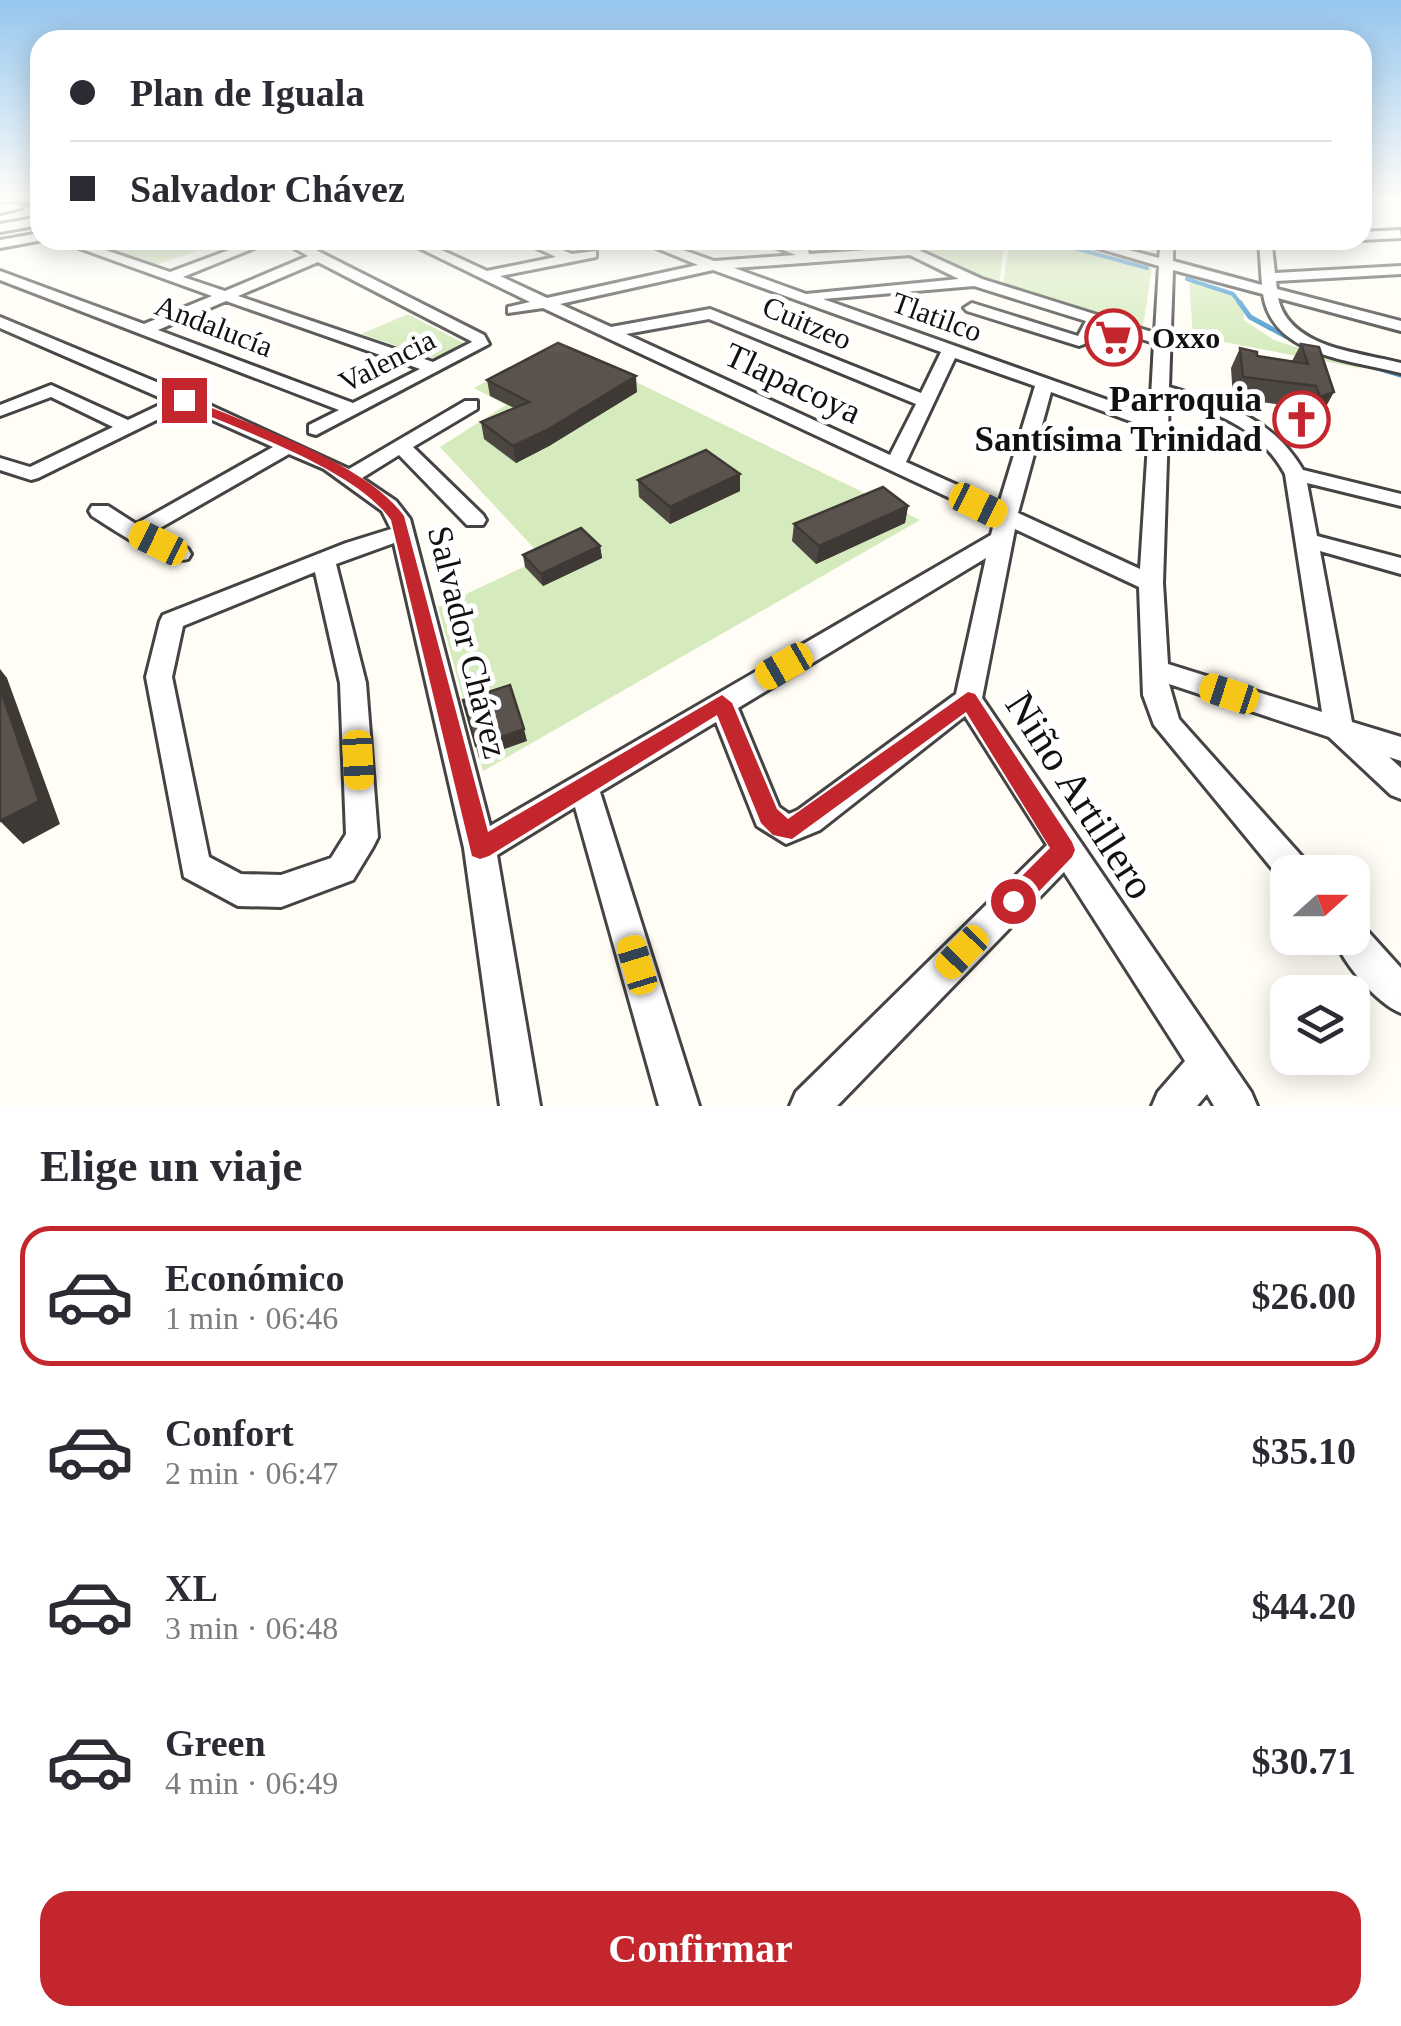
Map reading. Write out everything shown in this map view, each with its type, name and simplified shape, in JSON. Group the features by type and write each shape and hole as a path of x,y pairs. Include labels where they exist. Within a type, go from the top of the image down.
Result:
{"street":[{"path":"93,251 434,368"},
{"path":"167,278 240,251"},
{"path":"305,251 318,258"},
{"name":"Tlapacoya","path":"432,251 895,465 1004,529 1151,583"},
{"path":"553,251 572,258"},
{"name":"Tlatilco","path":"674,251 1156,424"},
{"path":"794,251 816,258"},
{"path":"513,310 715,265 913,251 978,282 1161,344"},
{"path":"1108,251 1164,269 1271,284 1356,315 1401,326"},
{"path":"1166,251 1151,583 1158,707 1168,725 1280,855"},
{"path":"1267,251 1279,324 1292,335 1401,368"},
{"path":"486,275 591,254"},
{"path":"146,329 318,258"},
{"name":"Valencia","path":"316,429 478,346 480,341 318,258"},
{"path":"1271,284 1401,270"},
{"name":"Andalucía","path":"0,276 352,410"},
{"path":"802,297 978,282"},
{"path":"972,308 1079,341 1086,338 1094,321"},
{"path":"1356,315 1401,312"},
{"name":"Cuitzeo","path":"608,333 710,314 924,402"},
{"name":"Salvador Chávez","path":"0,323 288,446 350,477 389,506 402,533 480,848 520,1106"},
{"path":"1134,342 1161,344"},
{"path":"895,465 950,351"},
{"name":"Niño Artillero","path":"1044,385 1004,529 968,699 1064,850 1237,1106"},
{"path":"0,411 50,390 128,427"},
{"path":"1160,390 1227,412 1268,434 1284,449 1295,474 1340,729 1401,786"},
{"path":"0,464 31,474 184,400"},
{"path":"350,477 471,405"},
{"path":"136,532 288,446"},
{"path":"401,446 474,520"},
{"path":"1295,474 1401,500"},
{"path":"100,511 180,554"},
{"path":"480,848 1004,529"},
{"path":"324,560 354,683 362,837 342,869 281,891 238,890 195,866 159,677 172,622 324,560 402,533"},
{"path":"1304,540 1401,566"},
{"path":"1156,670 1401,750"},
{"path":"722,703 768,816 786,830 810,820 968,699"},
{"path":"584,788 679,1106"},
{"path":"810,1106 1064,850"},
{"path":"1366,955 1401,995"},
{"path":"1172,1106 1208,1063"}],"green space":[{"path":"108,251 197,251 155,265"},
{"path":"920,251 1004,251 999,285"},
{"path":"1008,251 1086,251 1152,268 1143,326 1003,284"},
{"path":"1189,281 1220,288 1243,301 1244,320 1274,340 1364,369 1193,336"},
{"path":"408,314 465,344 437,359 361,334"},
{"path":"556,343 920,520 483,771 438,607 543,558 440,447 506,405 474,388"}],"building":[{"path":"558,343 636,376 513,446 481,422 529,402 487,380"},
{"path":"1301,344 1319,347 1334,392 1320,397 1316,386 1243,377 1240,348 1257,352 1257,356 1308,364"},
{"path":"706,450 740,474 670,507 638,480"},
{"path":"883,487 908,506 819,546 794,524"},
{"path":"581,528 600,546 541,574 523,555"},
{"path":"510,685 524,729 476,746 463,700"},
{"path":"0,688 39,801 0,821"}],"waterway":[{"path":"1084,251 1147,268"},
{"path":"1187,279 1233,294 1242,306"},
{"path":"1240,303 1250,317 1304,346"},
{"path":"1364,364 1401,375"}],"place":[{"name":"Oxxo","path":"1113,338"},
{"name":"Parroquia Santísima Trinidad","path":"1301,419"}],"route":[{"path":"184,400 331,465 368,489 399,520 480,848 722,703 768,816 781,828 792,829 810,820 968,699 1064,850 1013,901"}]}
